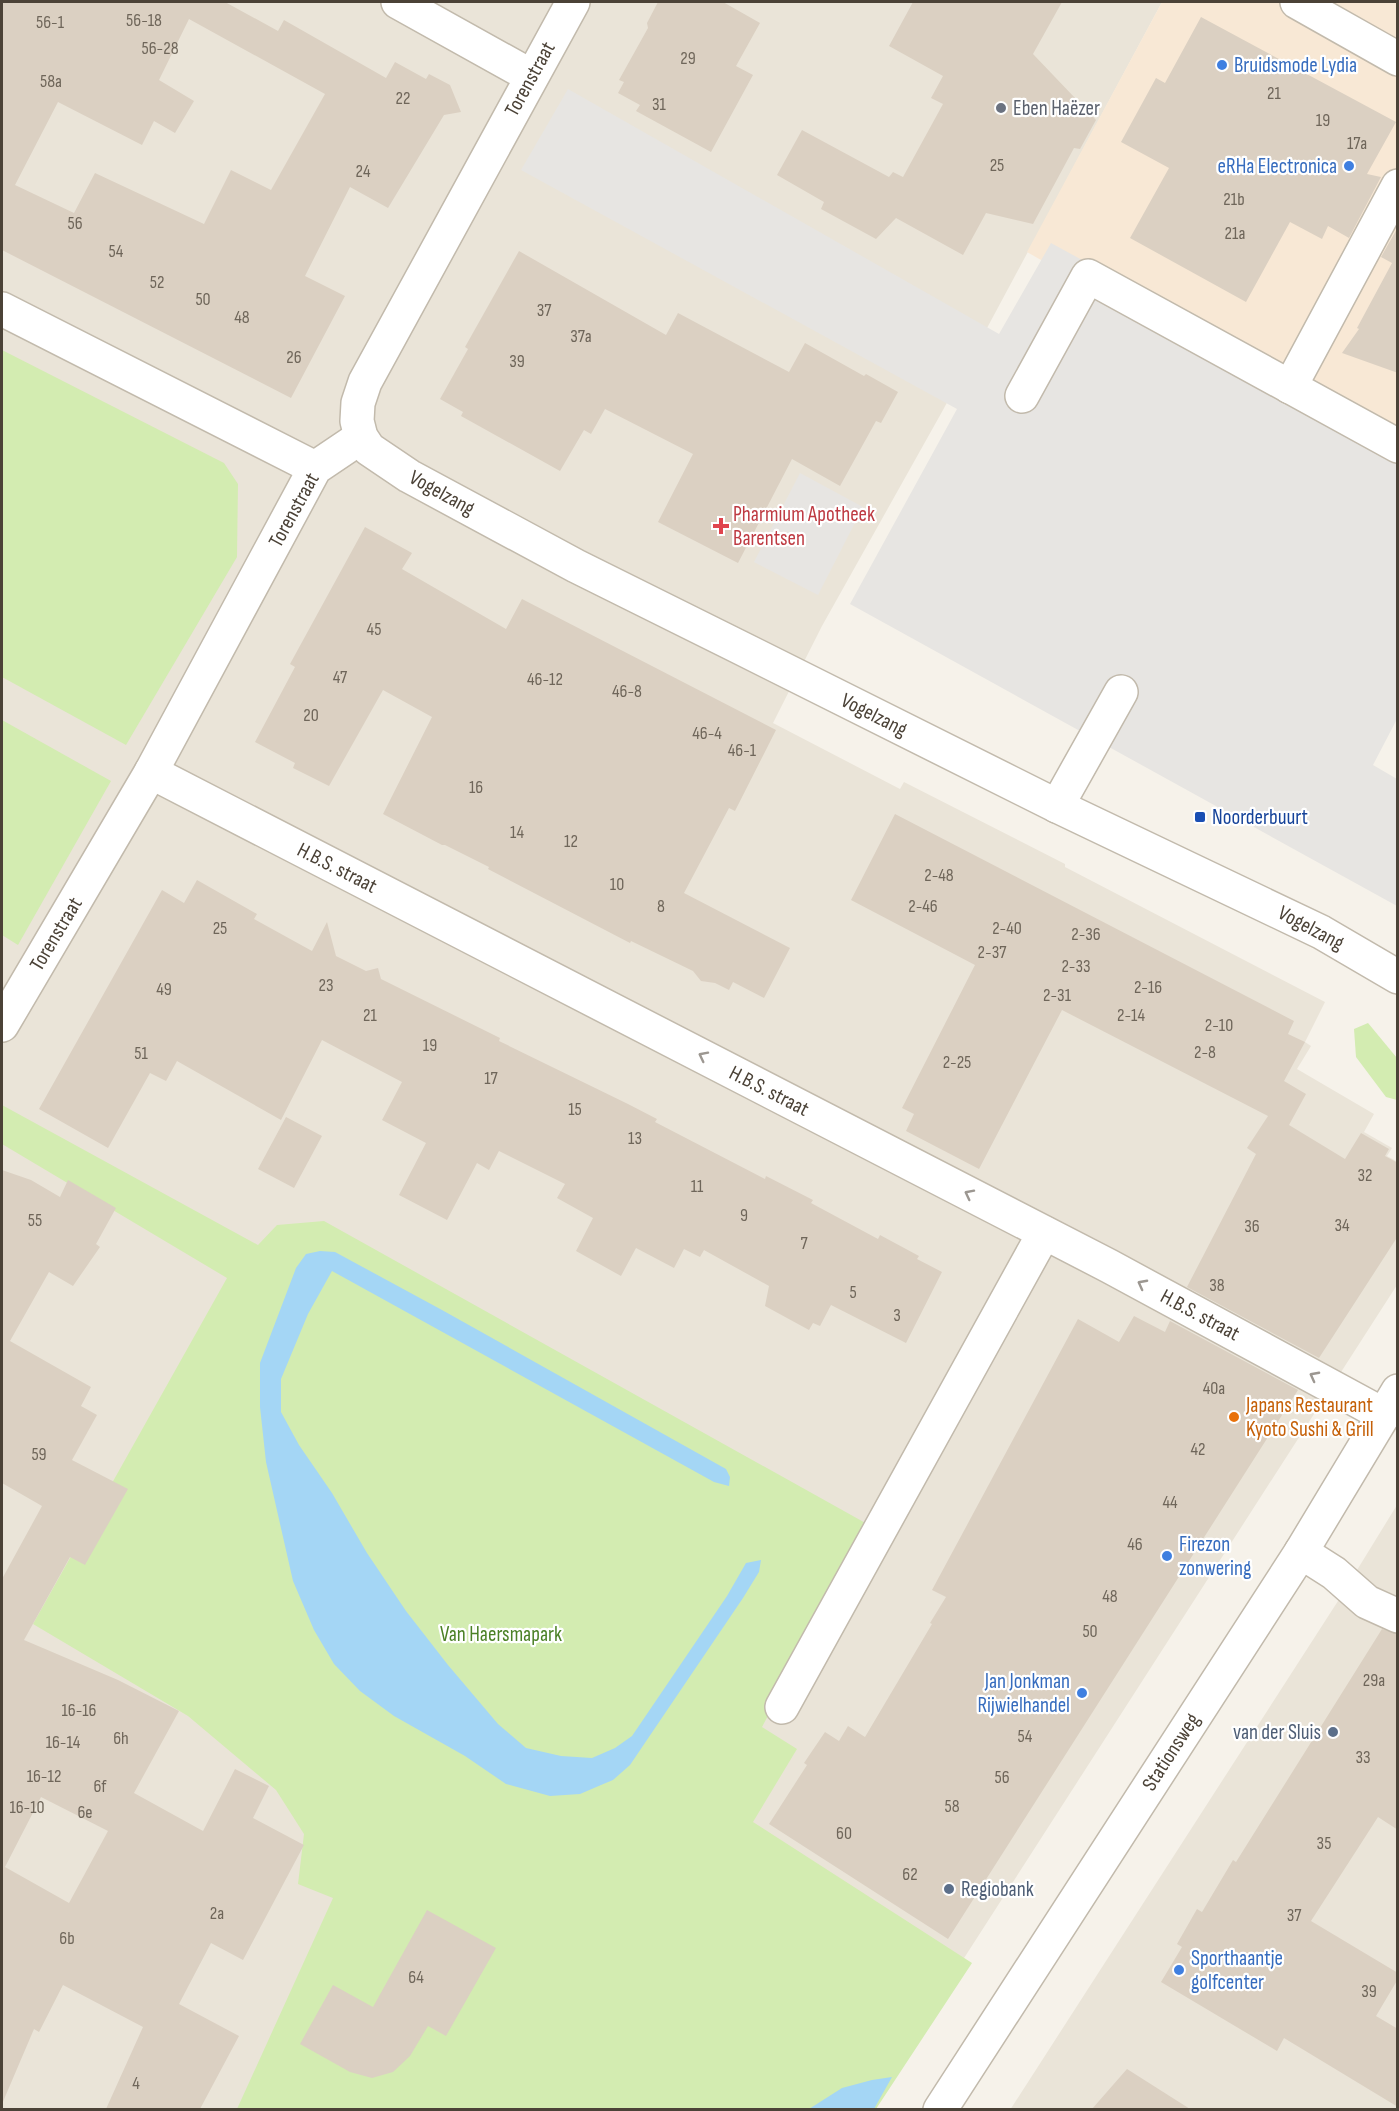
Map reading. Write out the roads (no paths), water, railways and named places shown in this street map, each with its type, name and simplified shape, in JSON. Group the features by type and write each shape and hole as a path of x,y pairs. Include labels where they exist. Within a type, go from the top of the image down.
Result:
{"street":[{"path":"399,2 531,76"},
{"name":"Torenstraat","path":"2,1026 152,772 315,468 361,437 357,412 365,382 573,2"},
{"path":"1297,2 1398,59"},
{"path":"1290,387 1398,186"},
{"path":"1022,396 1088,276 1398,446"},
{"path":"2,309 315,468"},
{"name":"Vogelzang","path":"361,437 369,449 402,472 566,560 1057,806 1321,932 1398,977"},
{"path":"1057,806 1121,692"},
{"name":"H.B.S. straat","path":"152,772 1120,1272 1390,1403"},
{"path":"782,1707 1044,1233"},
{"name":"Stationsweg","path":"940,2109 1301,1552 1390,1403"},
{"path":"1301,1552 1334,1573 1367,1602 1398,1616"}],"water":[{"path":"320,1251 335,1252 726,1469 730,1477 729,1486 714,1482 332,1271 308,1314 281,1379 281,1412 299,1445 332,1493 367,1553 406,1611 448,1665 498,1724 526,1748 561,1756 592,1758 615,1748 632,1736 727,1596 746,1563 761,1560 759,1572 743,1598 630,1765 613,1780 580,1794 550,1796 506,1784 465,1756 394,1716 360,1691 334,1664 314,1630 293,1581 266,1462 260,1407 260,1363 296,1268 306,1254"},
{"path":"892,2077 874,2109 809,2109 842,2088"}],"place":[{"name":"Bruidsmode Lydia","path":"1222,65"},
{"name":"Eben Haëzer","path":"1001,108"},
{"name":"eRHa Electronica","path":"1349,166"},
{"name":"Pharmium Apotheek Barentsen","path":"721,526"},
{"name":"Noorderbuurt","path":"1200,817"},
{"name":"Japans Restaurant Kyoto Sushi & Grill","path":"1234,1417"},
{"name":"Firezon zonwering","path":"1167,1556"},
{"name":"Jan Jonkman Rijwielhandel","path":"1082,1693"},
{"name":"van der Sluis","path":"1333,1732"},
{"name":"Regiobank","path":"949,1889"},
{"name":"Sporthaantje golfcenter","path":"1179,1970"}],"park label":[{"name":"Van Haersmapark","path":"501,1634"}]}
